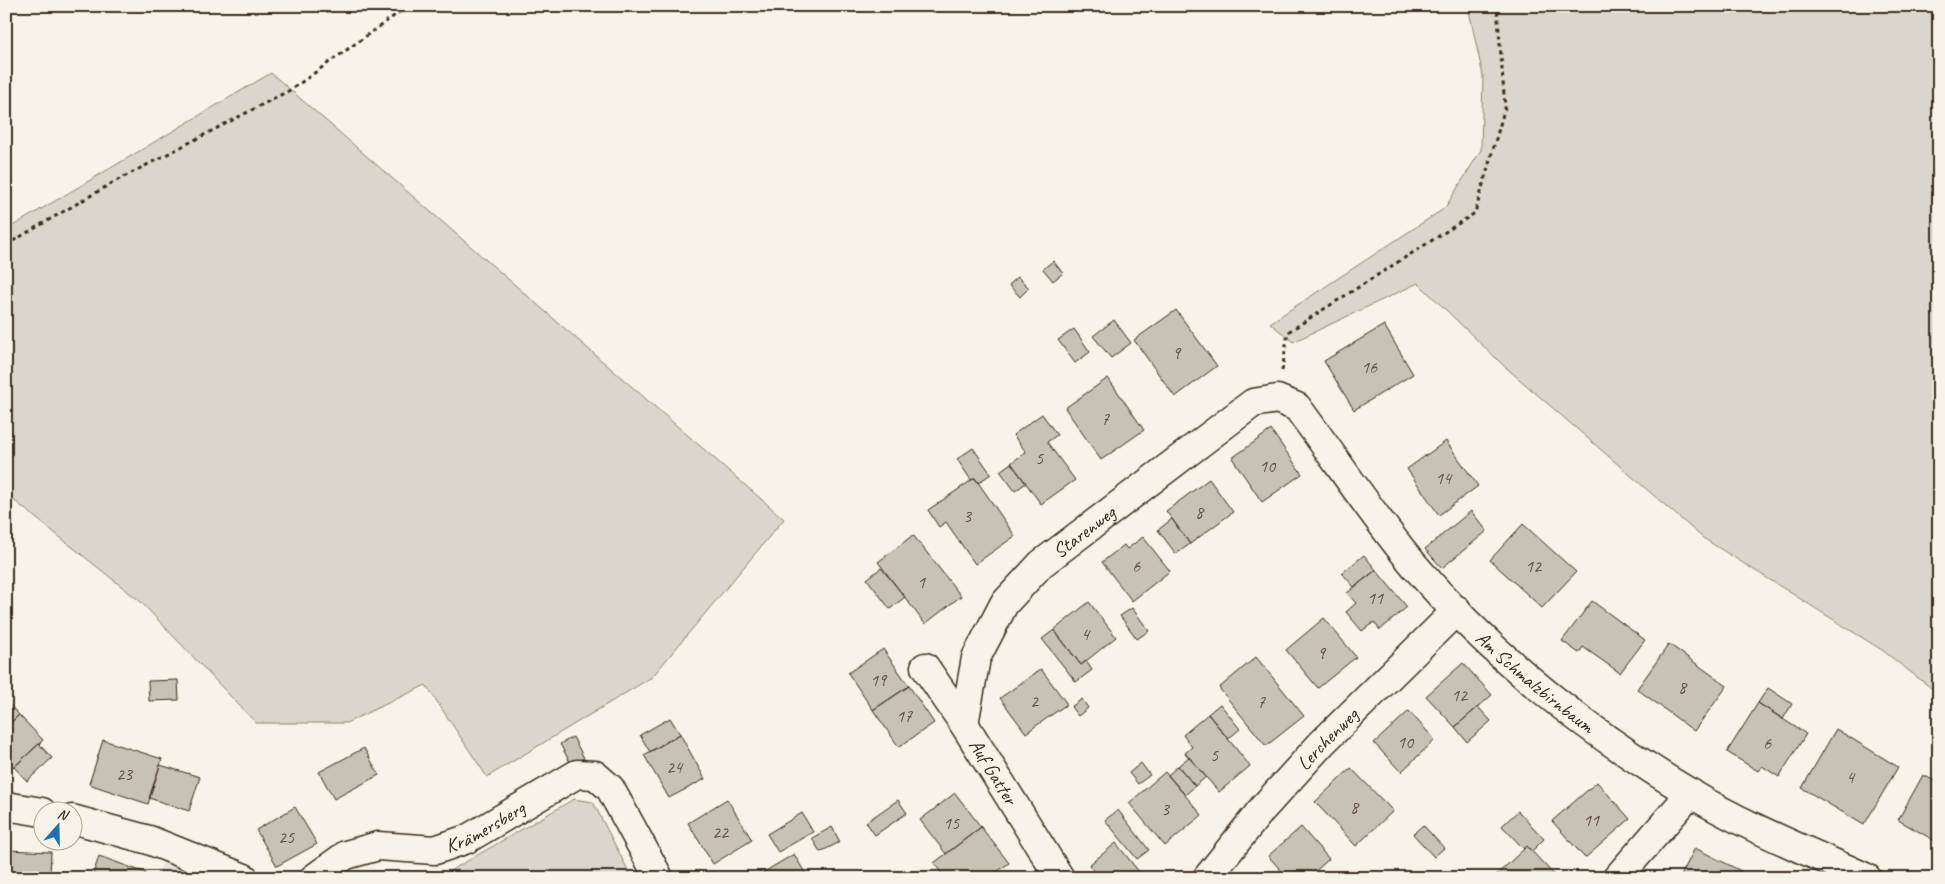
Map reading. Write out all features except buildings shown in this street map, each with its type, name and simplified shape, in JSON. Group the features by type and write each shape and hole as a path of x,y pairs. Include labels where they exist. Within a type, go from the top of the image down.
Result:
{"street":[{"name":"Am Schmalzbirnbaum","path":"1277,399 1297,407 1414,565 1456,610 1528,679 1595,730 1691,793 1761,830 1867,878"},
{"name":"Starenweg","path":"964,724 976,658 1004,604 1041,564 1253,403 1277,399"},
{"name":"Lerchenweg","path":"1207,878 1263,808 1321,744 1456,610"},
{"name":"Auf Gatter","path":"925,667 964,724 1060,878"},
{"name":"Krämersberg","path":"314,878 346,855 378,846 434,850 467,840 577,774 595,775 610,788 659,878"},
{"path":"1617,878 1691,793"},
{"path":"6,806 32,810"},
{"path":"82,822 148,840 244,878"}],"path":[{"path":"6,245 114,182 292,89 408,6"},
{"path":"1277,399 1288,332 1475,213 1505,107 1497,6"}],"shaded area":[{"path":"1468,6 1939,6 1939,694 1882,650 1703,538 1503,365 1418,283 1293,342 1270,323 1445,208 1481,150 1483,76"},
{"path":"271,73 784,519 652,677 487,777 426,685 346,723 256,723 141,602 6,494 6,230"},
{"path":"574,799 593,802 632,878 438,878"},
{"path":"163,860 213,878 157,878"}]}
